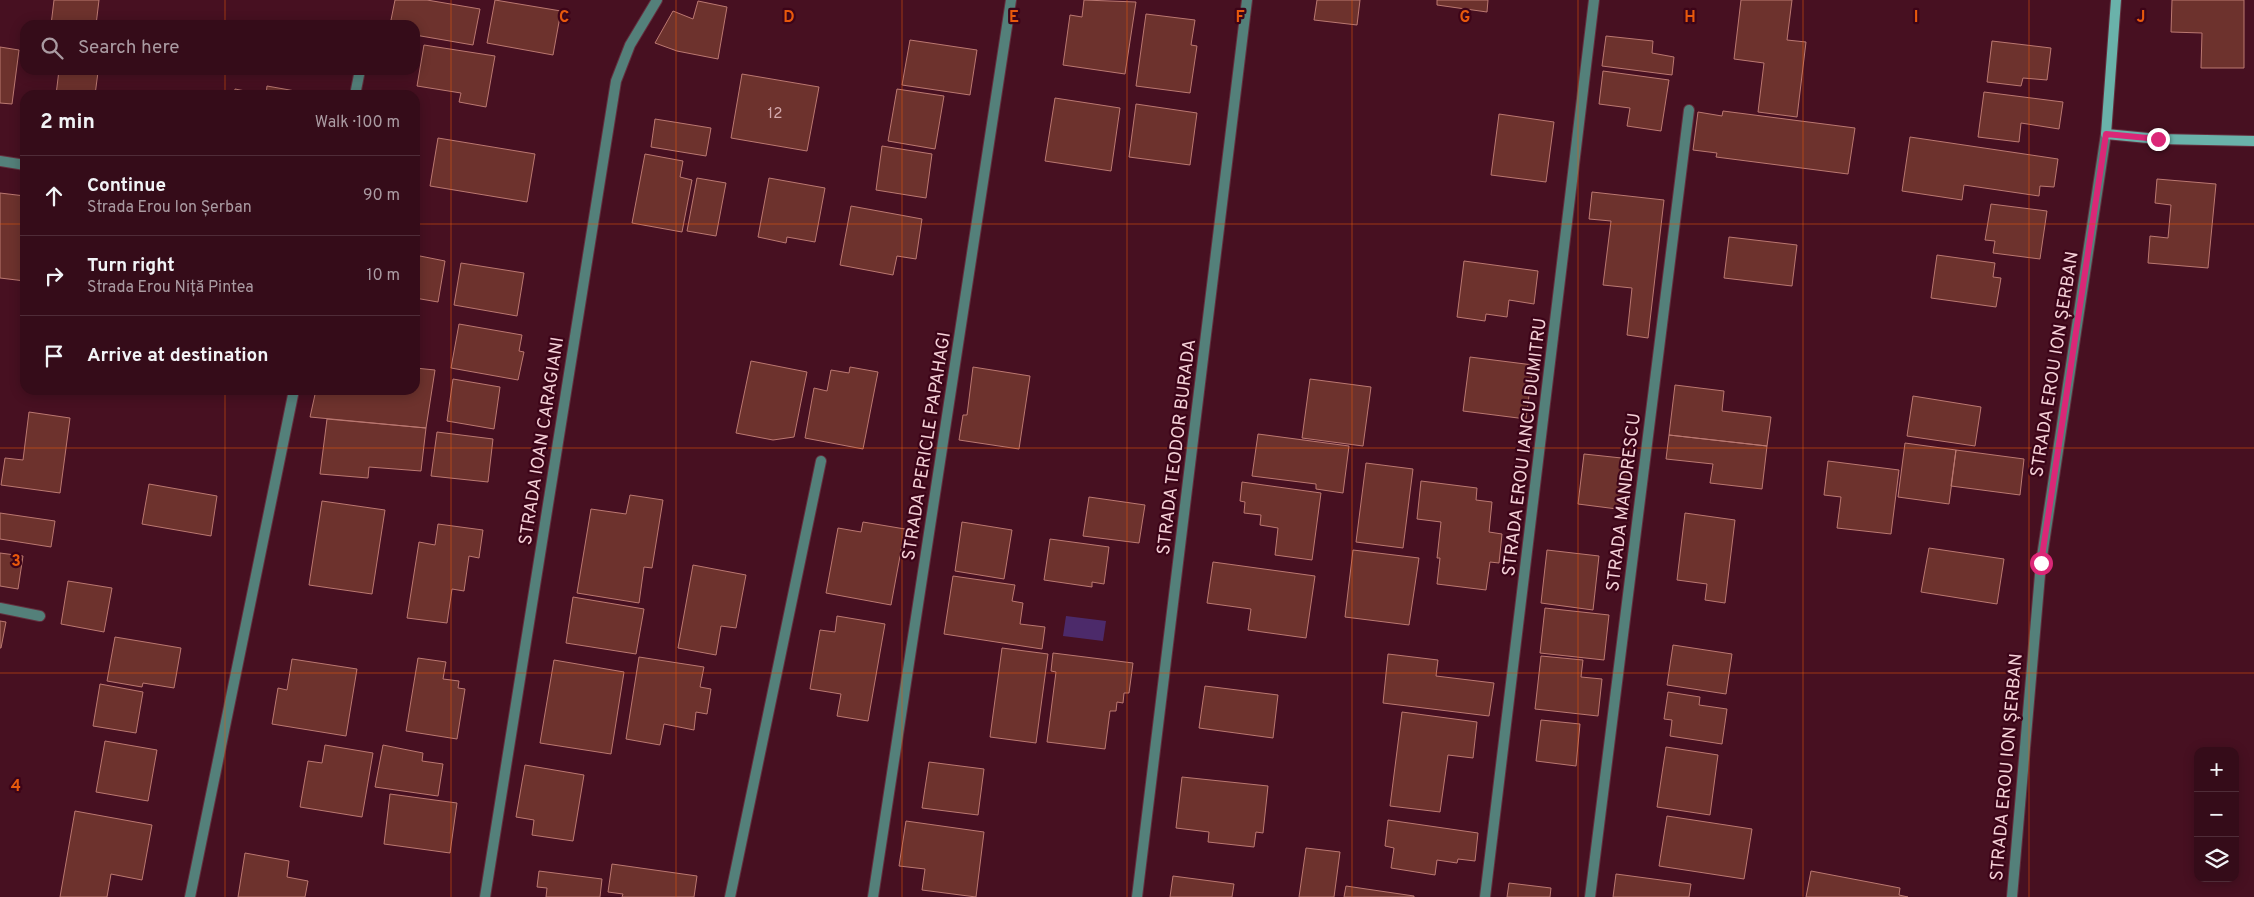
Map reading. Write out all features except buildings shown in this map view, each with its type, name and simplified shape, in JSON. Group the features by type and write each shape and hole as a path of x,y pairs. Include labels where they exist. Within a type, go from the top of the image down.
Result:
{"street":[{"name":"STRADA IOAN CARAGIANI","path":"485,897 616,82 630,45 657,0"},
{"name":"STRADA PERICLE PAPAHAGI","path":"873,897 1011,0"},
{"name":"STRADA TEODOR BURADA","path":"1137,897 1247,0"},
{"name":"STRADA EROU IANCU DUMITRU","path":"1485,897 1594,0"},
{"path":"2116,0 2106,134 2158,139 2254,141"},
{"path":"356,90 359,75"},
{"name":"STRADA MANDRESCU","path":"1590,897 1689,110"},
{"name":"STRADA EROU ION ȘERBAN","path":"2012,897 2041,563 2106,134"},
{"path":"0,161 20,164"},
{"path":"190,897 293,395"},
{"path":"730,897 821,461"},
{"path":"0,608 40,616"}],"shaded area":[{"path":"1066,616 1106,621 1103,641 1063,636"}],"route":[{"path":"2041,563 2106,134 2158,139"}]}
